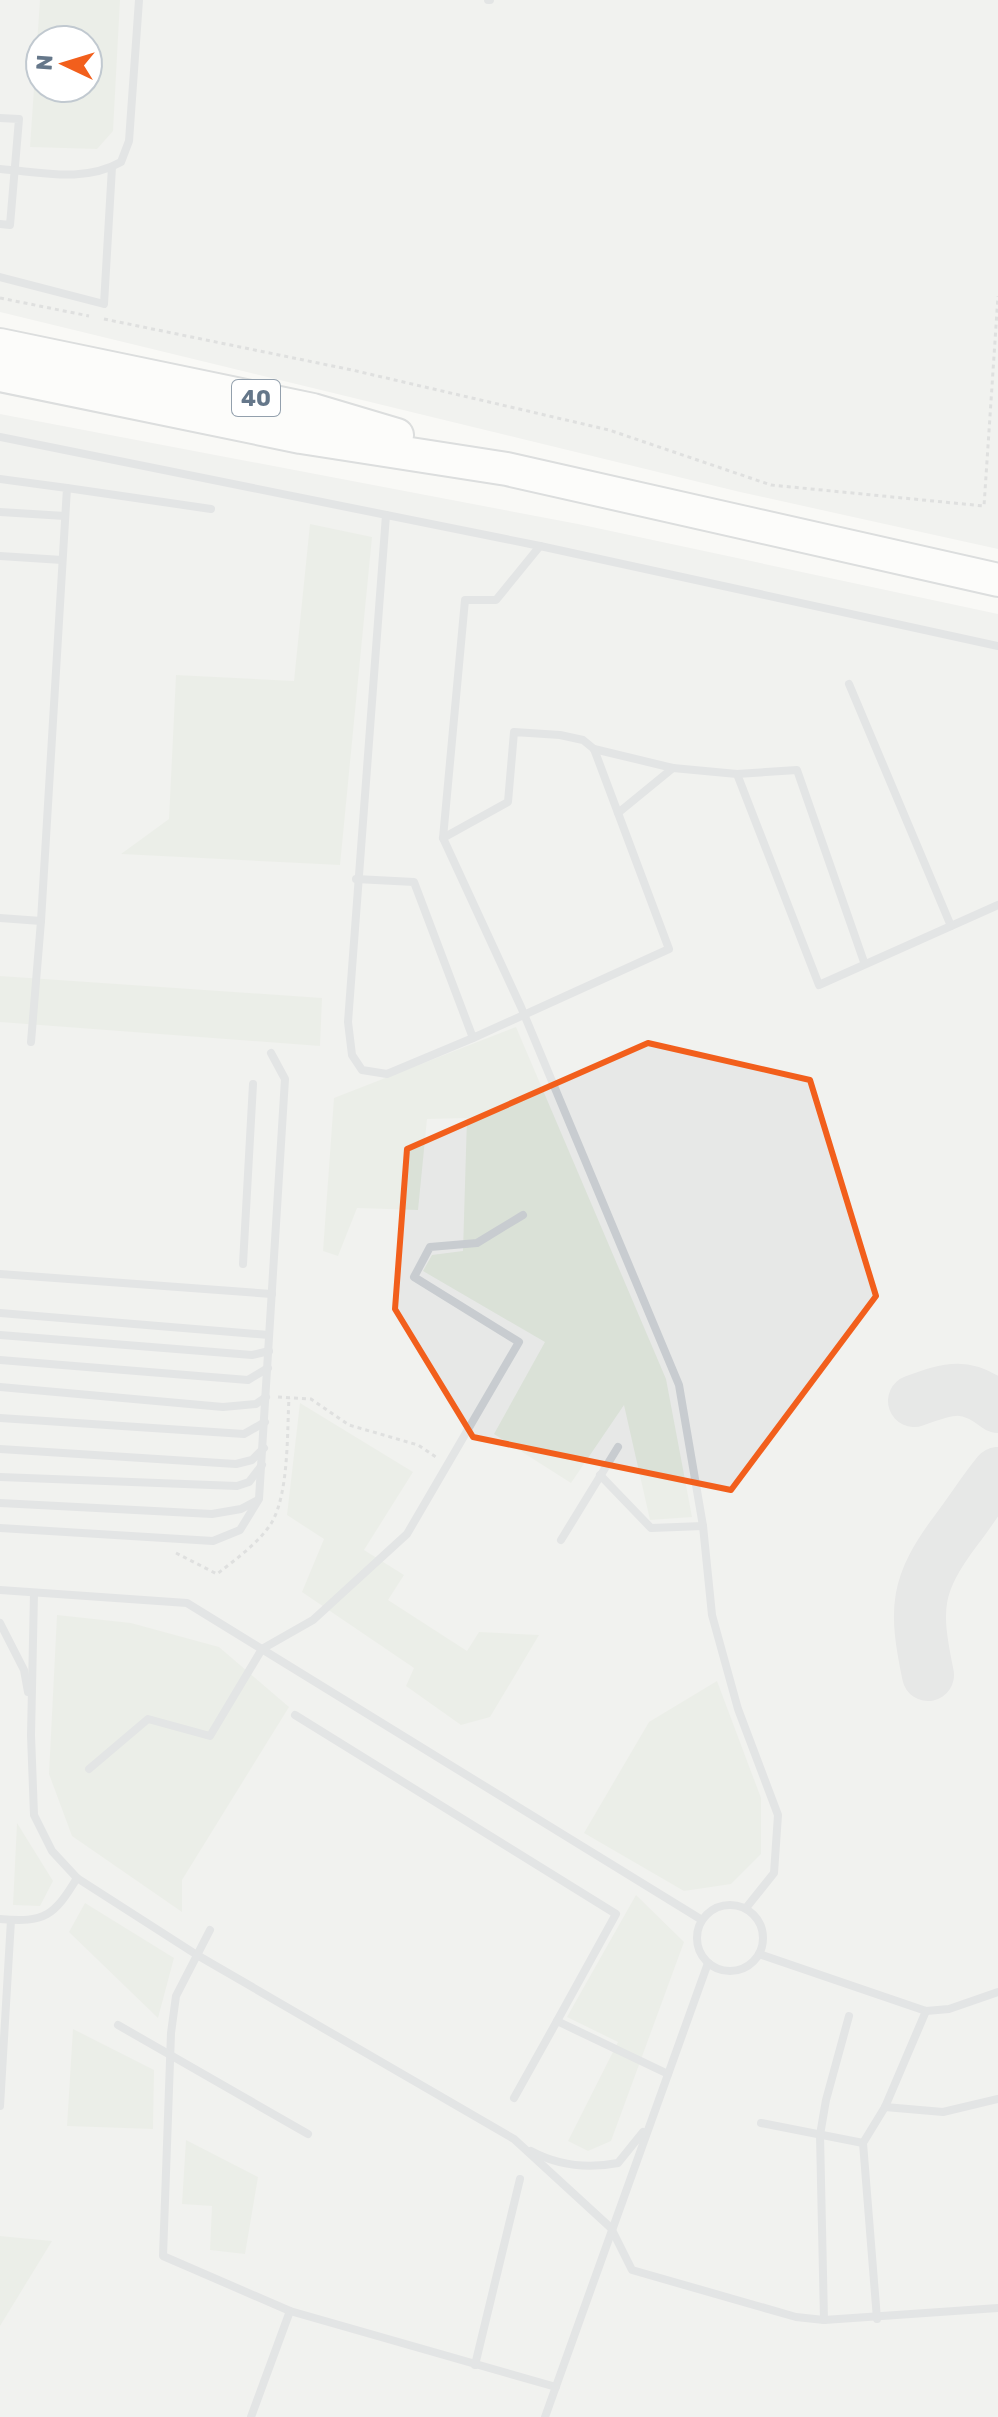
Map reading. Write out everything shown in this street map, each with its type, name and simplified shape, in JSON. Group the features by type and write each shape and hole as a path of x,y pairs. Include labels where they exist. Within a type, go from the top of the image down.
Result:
{"highway":[{"name":"40","path":"0,345 313,410 507,469"},
{"name":"40","path":"0,375 301,437 507,469 998,580"}],"lane":[{"path":"0,169 74,176 121,162 129,141 139,0"},
{"path":"0,118 19,119 10,225 0,224"},
{"path":"0,277 104,304 112,167"},
{"path":"0,437 540,546 998,646"},
{"path":"0,479 211,509"},
{"path":"31,1042 67,488"},
{"path":"0,512 65,516"},
{"path":"386,515 356,879 348,1022 352,1055 362,1070 387,1074 669,949 594,749"},
{"path":"540,546 496,600 465,600 443,838 523,1013 679,1385 703,1526 712,1615 738,1709 778,1815 774,1873 746,1908"},
{"path":"0,556 62,560"},
{"path":"849,684 951,926"},
{"path":"443,838 508,802 514,732 583,740 594,749 673,768 737,774 797,770 864,962"},
{"path":"618,813 673,768"},
{"path":"737,774 819,985 864,962 998,905"},
{"path":"356,879 414,882 473,1038"},
{"path":"0,918 41,921"},
{"path":"0,1528 213,1541 240,1530 259,1499 285,1079 271,1053"},
{"path":"243,1264 253,1084"},
{"path":"89,1769 148,1719 210,1736 262,1649 313,1620 407,1534 519,1342 414,1277 430,1247 477,1243 523,1215"},
{"path":"0,1274 272,1294"},
{"path":"0,1313 269,1335"},
{"path":"0,1335 252,1355 269,1351"},
{"path":"0,1360 248,1380 268,1368"},
{"path":"0,1387 223,1407 256,1404 266,1397"},
{"path":"0,1418 244,1434 265,1422"},
{"path":"561,1540 618,1447"},
{"path":"0,1449 236,1464 252,1460 264,1448"},
{"path":"0,1477 237,1486 249,1482 262,1465"},
{"path":"600,1475 651,1528 703,1526"},
{"path":"0,1503 212,1514 241,1509 259,1499"},
{"path":"0,1590 187,1603 702,1920"},
{"path":"34,1593 31,1711 34,1815 52,1851 77,1878 197,1955 552,2162 618,2163 650,2122"},
{"path":"0,1623 24,1670 31,1711"},
{"path":"295,1715 616,1914 514,2098"},
{"path":"0,1919 41,1920 61,1905 77,1878"},
{"path":"722,1905 746,1908 762,1928 759,1954 753,1962 736,1971 726,1971 708,1963 697,1943 702,1920 722,1905"},
{"path":"0,2106 11,1920"},
{"path":"210,1930 176,1996 170,2055 163,2256 290,2311 556,2387"},
{"path":"759,1954 926,2011 949,2009 998,1992"},
{"path":"545,2417 708,1963"},
{"path":"877,2319 863,2143 885,2107 926,2011"},
{"path":"824,2320 820,2135 826,2100 849,2016"},
{"path":"557,2021 668,2074"},
{"path":"118,2025 308,2134"},
{"path":"885,2107 943,2112 998,2099"},
{"path":"761,2123 863,2143"},
{"path":"520,2145 611,2228 632,2270 796,2317 824,2320 877,2319 998,2308"},
{"path":"475,2365 520,2179"},
{"path":"251,2417 290,2311"}],"path":[{"path":"104,319 352,370 609,430 771,485 984,506 998,296"},
{"path":"0,298 89,316"},
{"path":"266,1397 311,1399 349,1425 418,1445 447,1464"}],"highlighted area":[{"path":"648,1043 810,1080 876,1296 731,1490 473,1437 395,1309 407,1149"}],"shaded area":[{"path":"0,0 998,0 998,549 740,492 0,312"},
{"path":"40,0 120,0 113,131 97,149 30,147 33,104 104,104 104,24 38,24"},
{"path":"0,414 578,524 998,614 998,2417 0,2417"},
{"path":"310,524 372,537 340,865 121,854 169,819 176,675 294,681"},
{"path":"0,976 322,998 320,1046 0,1022"},
{"path":"516,1027 666,1379 692,1517 650,1520 624,1405 571,1483 494,1434 545,1342 423,1271 432,1255 463,1251 467,1118 427,1119 418,1210 357,1208 338,1256 323,1251 334,1098"},
{"path":"300,1403 413,1472 364,1550 404,1575 388,1600 467,1651 479,1632 539,1635 490,1717 461,1725 406,1686 414,1668 302,1592 324,1539 287,1515"},
{"path":"57,1615 131,1623 219,1647 289,1707 182,1880 182,1912 72,1836 49,1774"},
{"path":"717,1681 761,1798 761,1854 731,1884 684,1891 584,1833 649,1722"},
{"path":"17,1823 53,1881 40,1906 13,1905"},
{"path":"636,1895 684,1942 611,2141 588,2151 568,2141 618,2042 567,2017"},
{"path":"85,1903 174,1958 158,2018 69,1932"},
{"path":"73,2029 154,2070 153,2129 67,2126"},
{"path":"186,2140 258,2177 245,2254 210,2250 212,2206 182,2204"},
{"path":"0,2236 52,2241 0,2326"}],"taxiway":[{"path":"914,1401 958,1390 976,1394 998,1407"},
{"path":"928,1675 920,1614 926,1582 943,1549 998,1473"}]}
